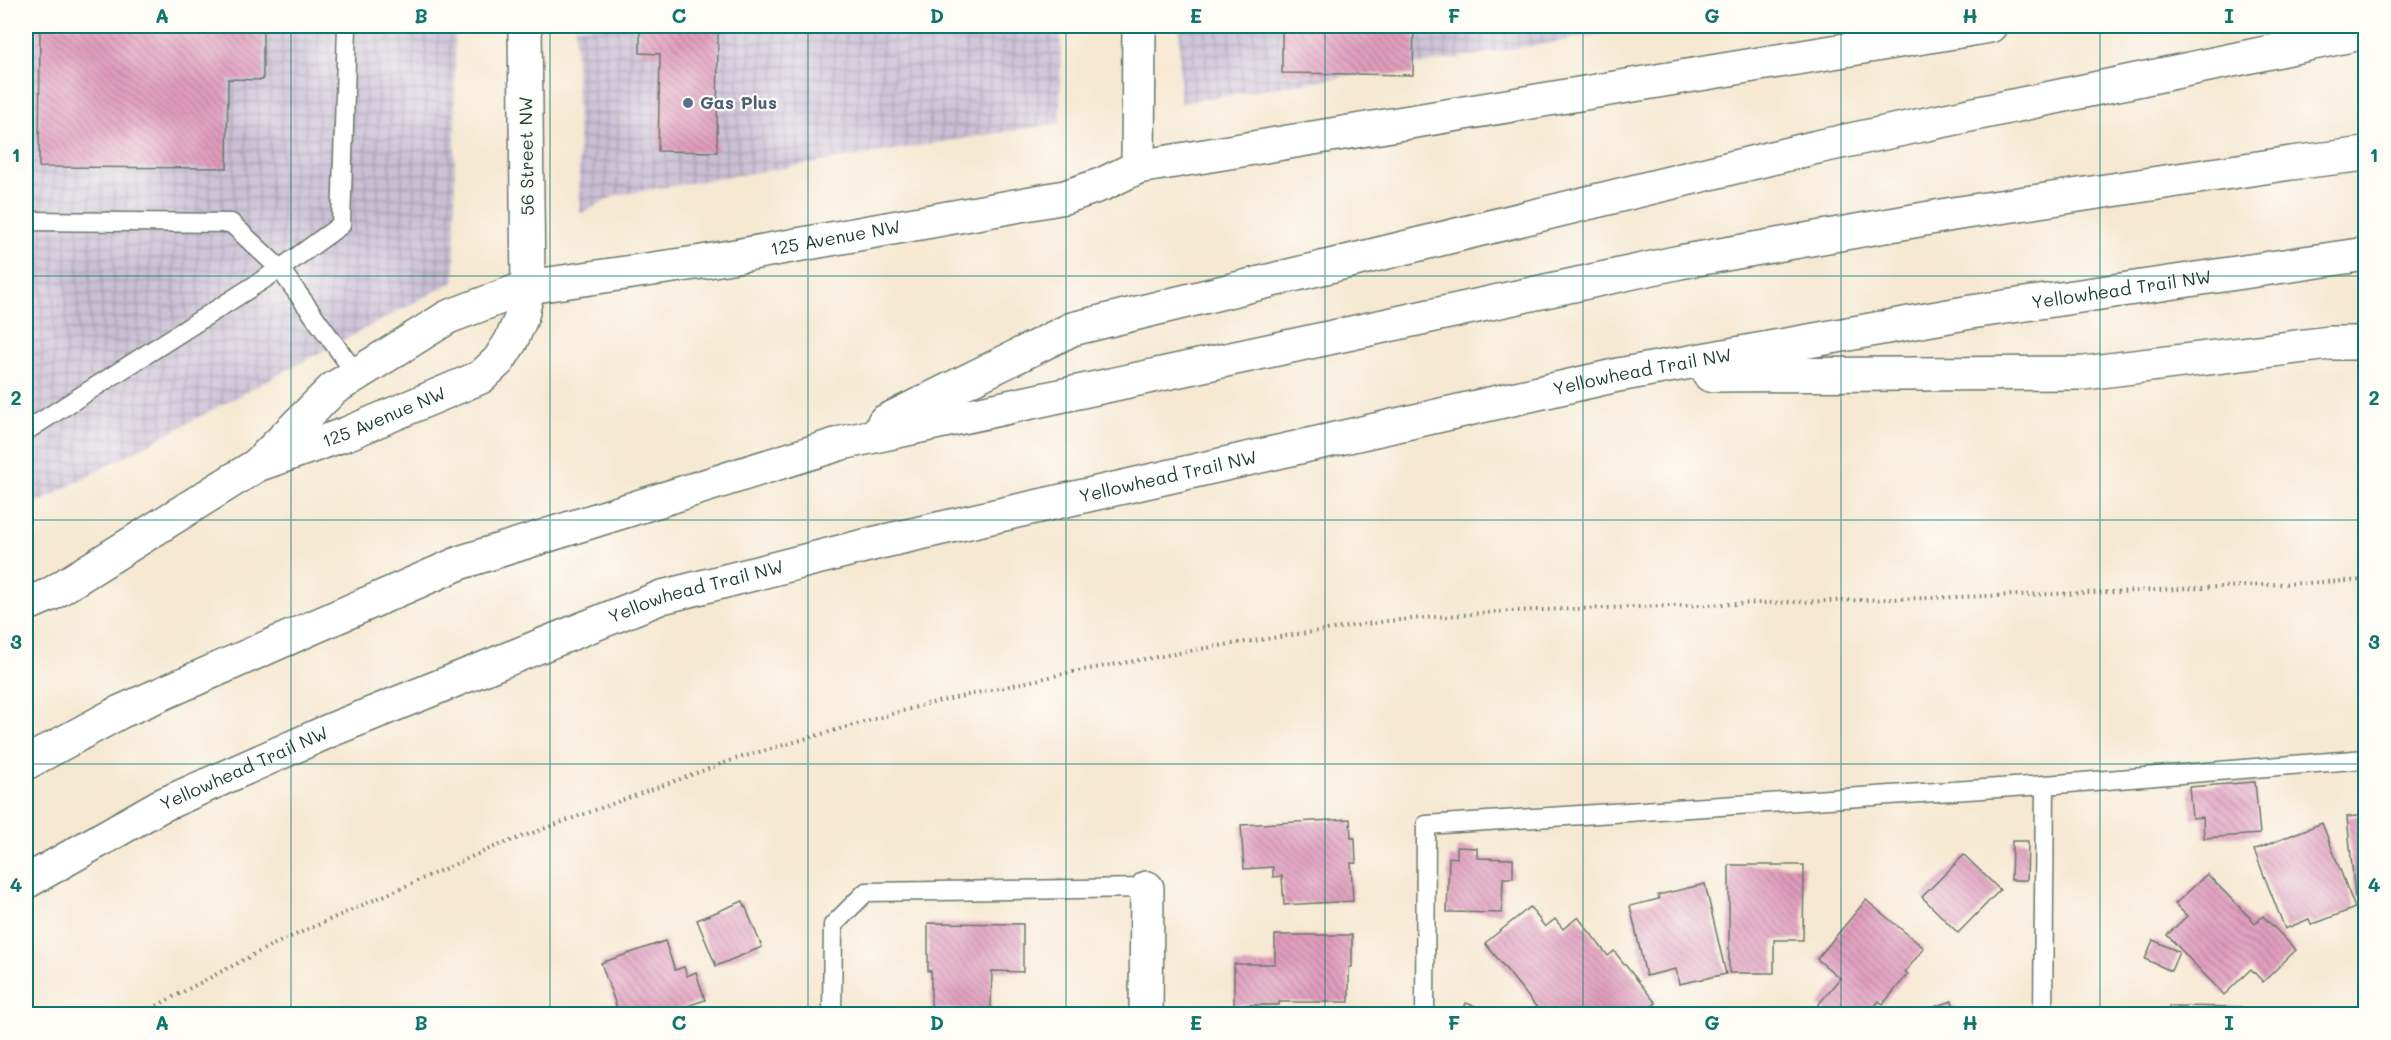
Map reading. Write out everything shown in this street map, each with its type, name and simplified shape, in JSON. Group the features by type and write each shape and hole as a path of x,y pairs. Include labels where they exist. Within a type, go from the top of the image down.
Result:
{"main road":[{"name":"56 Street NW","path":"525,26 528,287"},
{"path":"1138,167 1139,26"},
{"name":"125 Avenue NW","path":"257,465 333,389 448,317 528,287 702,262 1065,197 1103,184 1138,167 1990,26"},
{"path":"842,443 1072,328 1817,147 2366,32"},
{"path":"26,763 120,712 462,562 842,443 1680,262 1953,214 2366,154"},
{"name":"Yellowhead Trail NW","path":"26,882 160,806 331,730 662,597 888,540 1618,375 1971,312 2366,254"},
{"name":"125 Avenue NW","path":"26,605 51,594 257,465 346,434 481,377 499,360 512,341 522,316 528,287"},
{"path":"1618,375 2084,373 2330,344 2366,343"},
{"path":"1146,1014 1147,888"}],"lane":[{"path":"26,431 280,269 341,225 347,26"},
{"path":"26,221 231,223 280,269 356,374"},
{"path":"1425,1014 1426,825 2045,785 2366,759"},
{"path":"2043,1014 2045,785"},
{"path":"832,1014 833,925 866,892 1147,888"}],"path":[{"path":"141,1014 270,946 494,847 735,759 923,705 1072,672 1218,646 1387,621 1509,611 2116,592 2366,580"}],"shaded area":[{"path":"26,26 455,26 455,281 26,509"},
{"path":"575,26 1061,26 1060,123 617,195 580,214"},
{"path":"1179,26 1654,26 1180,103"}],"building":[{"path":"40,26 263,26 263,80 228,79 227,168 39,167"},
{"name":"Gas Plus","path":"640,26 718,26 717,152 658,151 660,54 640,53"},
{"path":"1282,26 1414,26 1413,75 1282,73"},
{"path":"2255,782 2260,834 2204,838 2203,817 2192,818 2189,787"},
{"path":"2366,815 2366,896 2355,897 2347,817"},
{"path":"1350,819 1351,838 1355,838 1356,863 1351,863 1353,901 1284,905 1282,876 1273,877 1273,867 1244,869 1241,825"},
{"path":"2322,823 2355,908 2311,925 2309,919 2285,929 2254,850"},
{"path":"2012,841 2028,841 2027,880 2011,880"},
{"path":"1457,847 1477,848 1477,858 1513,859 1513,878 1503,878 1502,913 1447,912 1449,857 1457,858"},
{"path":"1964,855 2000,890 1958,933 1922,897"},
{"path":"1729,865 1804,865 1803,940 1774,940 1774,973 1729,973"},
{"path":"2207,874 2255,923 2263,916 2296,950 2263,982 2251,969 2224,995 2167,935 2187,916 2175,904"},
{"path":"1705,884 1726,974 1679,984 1676,969 1646,976 1630,906 1659,899 1658,895"},
{"path":"1866,900 1924,948 1905,972 1908,974 1883,1004 1879,1001 1869,1014 1830,1014 1818,1005 1840,978 1817,959"},
{"path":"743,901 762,947 716,966 697,920"},
{"path":"1530,907 1545,927 1555,919 1563,929 1578,917 1608,956 1614,951 1656,1003 1641,1014 1593,1014 1591,1012 1571,1014 1569,1012 1542,1014 1485,943"},
{"path":"928,923 1023,924 1023,972 992,971 991,1010 931,1009"},
{"path":"1275,935 1352,935 1349,1002 1279,1002 1279,1005 1234,1005 1234,964 1275,964"},
{"path":"2153,940 2179,952 2171,971 2145,959"},
{"path":"665,941 675,970 684,967 687,976 696,972 705,1000 664,1014 619,1014 601,963"},
{"path":"1952,1001 1956,1014 1914,1014"},
{"path":"1466,1003 1497,1014 1462,1014"},
{"path":"2169,1006 2241,1007 2241,1014 2169,1014"}],"place":[{"name":"Gas Plus","path":"688,103"}]}
